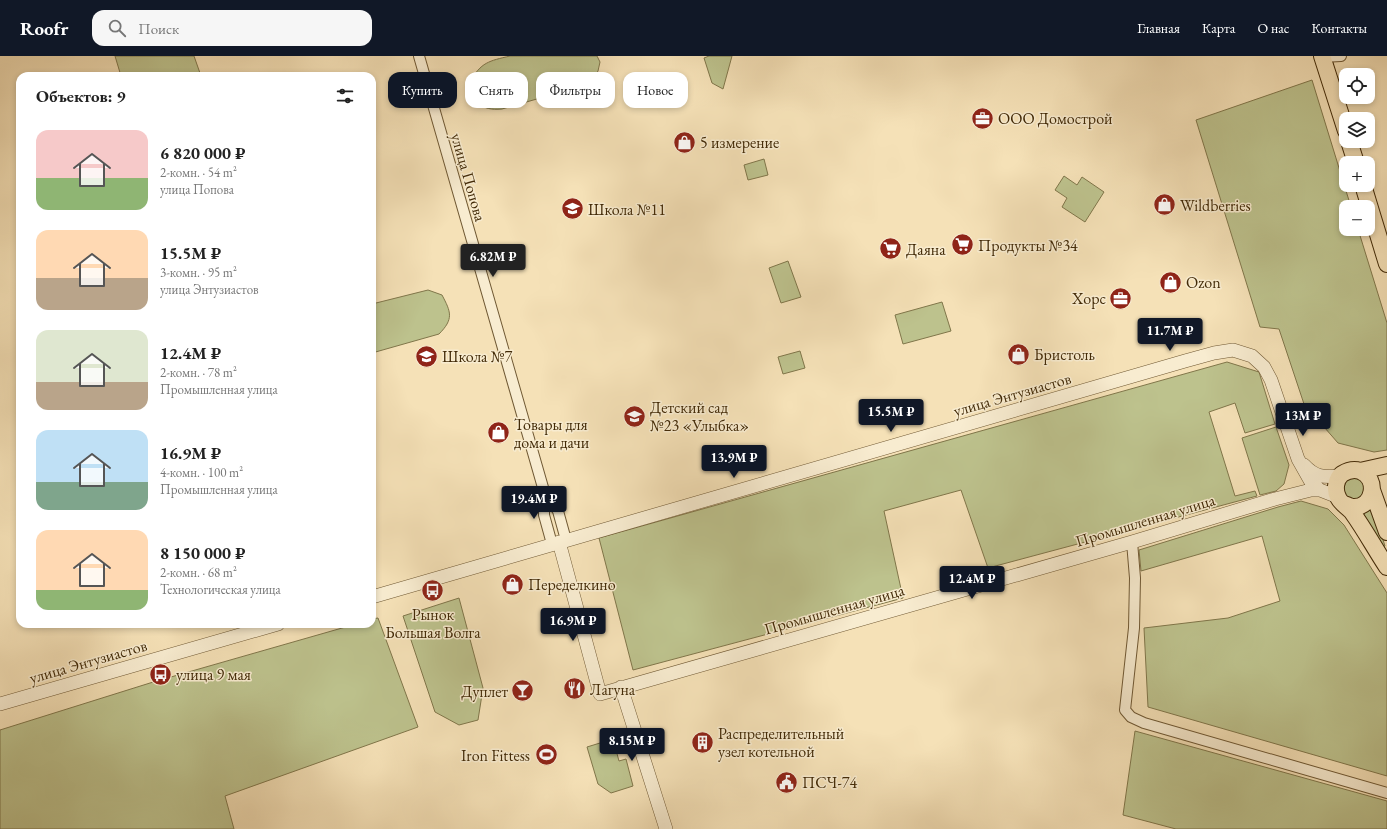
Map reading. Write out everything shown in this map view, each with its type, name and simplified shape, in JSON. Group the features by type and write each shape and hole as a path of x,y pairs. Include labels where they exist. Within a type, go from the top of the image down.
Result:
{"main road":[{"path":"1322,57 1340,112"},
{"path":"1365,192 1387,264"},
{"path":"1387,465 1360,471 1350,471 1340,476 1336,489 1341,501 1352,512 1387,567"},
{"path":"1341,501 1353,507 1360,506 1367,502 1371,495 1376,478 1387,468"},
{"path":"1360,471 1369,478 1387,532"}],"street":[{"name":"улица Попова","path":"419,56 474,253 544,491 544,515 559,542"},
{"path":"1322,57 1341,56"},
{"name":"улица Энтузиастов","path":"376,596 1199,357 1233,350 1252,356 1264,367 1275,391 1298,459 1311,482 1320,490 1341,501"},
{"name":"улица Энтузиастов","path":"1298,459 1314,474 1322,477 1340,476"},
{"name":"Промышленная улица","path":"559,542 600,694 1132,542 1275,498 1311,490 1320,490"},
{"name":"улица Попова","path":"544,491 558,511 559,542"},
{"path":"1132,542 1135,578 1134,628 1125,710 1131,717 1144,723 1387,793"},
{"name":"улица Энтузиастов","path":"0,704 264,628"},
{"path":"621,687 666,829"}],"green space":[{"path":"115,56 194,56 200,72 120,72"},
{"path":"510,56 597,56 600,62 597,72 536,72 536,99 528,102 528,72 476,72 486,63"},
{"path":"709,56 732,56 723,89 712,83 704,58"},
{"path":"1312,80 1339,168 1339,192 1346,192 1349,200 1339,200 1339,236 1360,236 1387,323 1387,450 1374,452 1338,443 1304,404 1279,329 1260,327 1196,120"},
{"path":"488,108 505,108 502,109"},
{"path":"764,159 768,175 748,180 744,165"},
{"path":"1064,176 1077,185 1082,177 1104,192 1085,222 1062,207 1067,198 1055,190"},
{"path":"788,261 801,297 781,303 769,268"},
{"path":"428,290 442,295 450,315 447,324 439,334 376,352 376,303"},
{"path":"942,302 951,331 903,344 895,315"},
{"path":"800,351 805,368 783,374 778,357"},
{"path":"1227,362 1259,372 1275,424 1245,433 1235,403 1209,412 1235,496 1255,491 1257,496 988,568 961,490 884,511 903,598 633,670 599,538"},
{"path":"1276,427 1289,465 1284,484 1276,491 1260,495 1242,438"},
{"path":"1354,477 1362,480 1365,488 1362,496 1354,499 1346,496 1343,488 1346,480"},
{"path":"1301,501 1328,509 1344,525 1387,593 1387,776 1148,707 1144,628 1228,618 1280,601 1262,536 1141,571 1139,550"},
{"path":"1373,508 1385,546 1383,547 1363,513"},
{"path":"459,598 483,688 478,720 459,725 435,712 403,616"},
{"path":"376,618 378,618 418,727 225,796 234,829 0,829 0,730 150,683 342,628 376,628"},
{"path":"1135,731 1387,801 1387,829 1176,829 1123,815"},
{"path":"613,739 619,761 626,759 633,786 611,793 598,784 587,747"}],"place":[{"name":"ООО Домострой","path":"983,118"},
{"name":"5 измерение","path":"685,142"},
{"name":"Wildberries","path":"1165,205"},
{"name":"Школа №11","path":"572,209"},
{"name":"Продукты №34","path":"963,245"},
{"name":"Даяна","path":"891,249"},
{"name":"Ozon","path":"1171,282"},
{"name":"Хорс","path":"1121,298"},
{"name":"Бристоль","path":"1019,354"},
{"name":"Школа №7","path":"427,356"},
{"name":"Детский сад №23 «Улыбка»","path":"634,416"},
{"name":"Товары для дома и дачи","path":"498,433"},
{"name":"Переделкино","path":"513,584"},
{"name":"Рынок Большая Волга","path":"433,591"},
{"name":"улица 9 мая","path":"161,674"},
{"name":"Лагуна","path":"575,689"},
{"name":"Дуплет","path":"523,691"},
{"name":"Распределительный узел котельной","path":"703,742"},
{"name":"Iron Fittess","path":"546,755"},
{"name":"ПСЧ-74","path":"786,782"}]}
